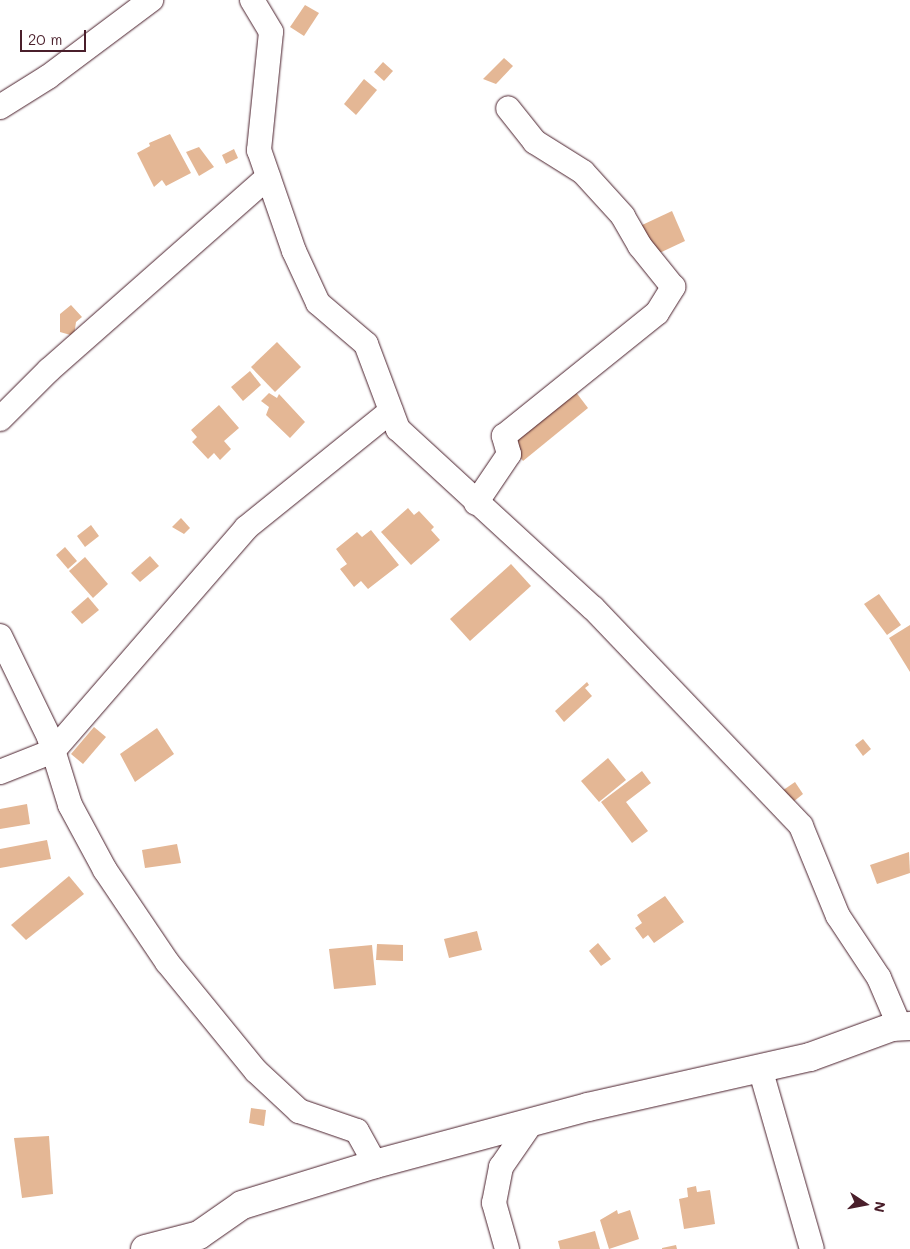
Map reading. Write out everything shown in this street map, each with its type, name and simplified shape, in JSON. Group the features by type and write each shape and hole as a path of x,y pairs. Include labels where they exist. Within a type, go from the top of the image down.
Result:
{"street":[{"path":"0,106 48,77 151,0"},
{"path":"146,1249 199,1235 242,1205 375,1164 532,1122 810,1057 892,1027 905,1026 879,978 838,916 801,826 593,608 476,503 398,429 366,344 318,303 294,251 268,177 259,150 271,32 252,0"},
{"path":"476,503 509,454 504,436 657,313 673,287 640,246 623,216 583,172 536,142 508,108"},
{"path":"0,419 49,370 268,177"},
{"path":"0,772 53,751 246,528 392,411"},
{"path":"0,636 53,751 70,806 105,870 167,962 256,1071 298,1111 357,1131 375,1164"},
{"path":"760,1068 811,1248"},
{"path":"507,1249 494,1203 501,1167 532,1122"}],"building":[{"path":"305,5 319,13 304,36 290,27"},
{"path":"504,58 513,66 496,84 483,79"},
{"path":"383,62 393,71 384,81 374,72"},
{"path":"364,79 377,90 356,115 344,104"},
{"path":"170,134 191,173 166,186 162,180 154,187 137,153 150,146 149,143"},
{"path":"199,147 214,167 199,176 186,152"},
{"path":"234,149 238,158 226,164 222,155"},
{"path":"672,211 685,241 653,256 640,226"},
{"path":"71,305 82,317 76,322 74,336 60,332 60,314"},
{"path":"277,342 301,367 275,392 251,367"},
{"path":"250,371 261,385 243,401 231,387"},
{"path":"572,387 588,408 523,461 507,440"},
{"path":"269,393 277,398 279,394 305,422 290,438 266,415 269,407 261,401"},
{"path":"219,405 239,428 224,441 231,449 220,460 214,453 208,459 192,442 197,437 191,430"},
{"path":"408,508 414,515 419,511 434,527 431,530 440,540 411,565 381,532"},
{"path":"181,518 190,528 184,534 172,527"},
{"path":"91,525 99,536 85,547 77,536"},
{"path":"371,530 399,565 368,589 361,581 354,587 340,569 347,564 336,549 357,532 362,537"},
{"path":"65,547 77,561 68,569 56,555"},
{"path":"150,556 159,566 140,582 131,573"},
{"path":"85,557 108,584 93,598 69,571"},
{"path":"511,564 531,586 470,641 450,619"},
{"path":"879,594 901,625 887,635 864,604"},
{"path":"88,597 99,610 82,624 71,612"},
{"path":"910,625 910,672 889,638"},
{"path":"587,682 589,685 585,688 592,696 564,722 555,711"},
{"path":"94,727 106,737 83,764 71,754"},
{"path":"157,728 174,754 135,782 120,754"},
{"path":"863,739 871,749 863,756 855,745"},
{"path":"608,758 626,780 599,802 581,781"},
{"path":"642,771 651,783 626,802 648,831 632,843 601,802"},
{"path":"795,782 803,794 788,806 779,793"},
{"path":"27,804 30,824 0,829 0,809"},
{"path":"47,840 51,859 0,868 0,849"},
{"path":"177,844 181,863 145,868 142,850"},
{"path":"909,852 910,873 877,884 870,865"},
{"path":"69,876 84,894 26,940 11,925"},
{"path":"665,896 684,922 654,943 648,935 643,939 635,928 642,923 637,915"},
{"path":"477,931 482,950 449,958 444,939"},
{"path":"598,943 611,959 601,966 589,951"},
{"path":"377,944 403,945 403,961 376,960"},
{"path":"372,945 376,985 334,989 329,949"},
{"path":"251,1108 266,1110 264,1126 249,1123"},
{"path":"49,1136 53,1194 22,1198 14,1138"},
{"path":"696,1186 697,1192 710,1190 715,1224 684,1229 679,1199 688,1197 687,1188"},
{"path":"617,1210 618,1214 630,1210 639,1239 609,1249 600,1220"},
{"path":"595,1231 600,1249 560,1249 558,1241"},
{"path":"676,1245 677,1249 662,1249 662,1248"}]}
